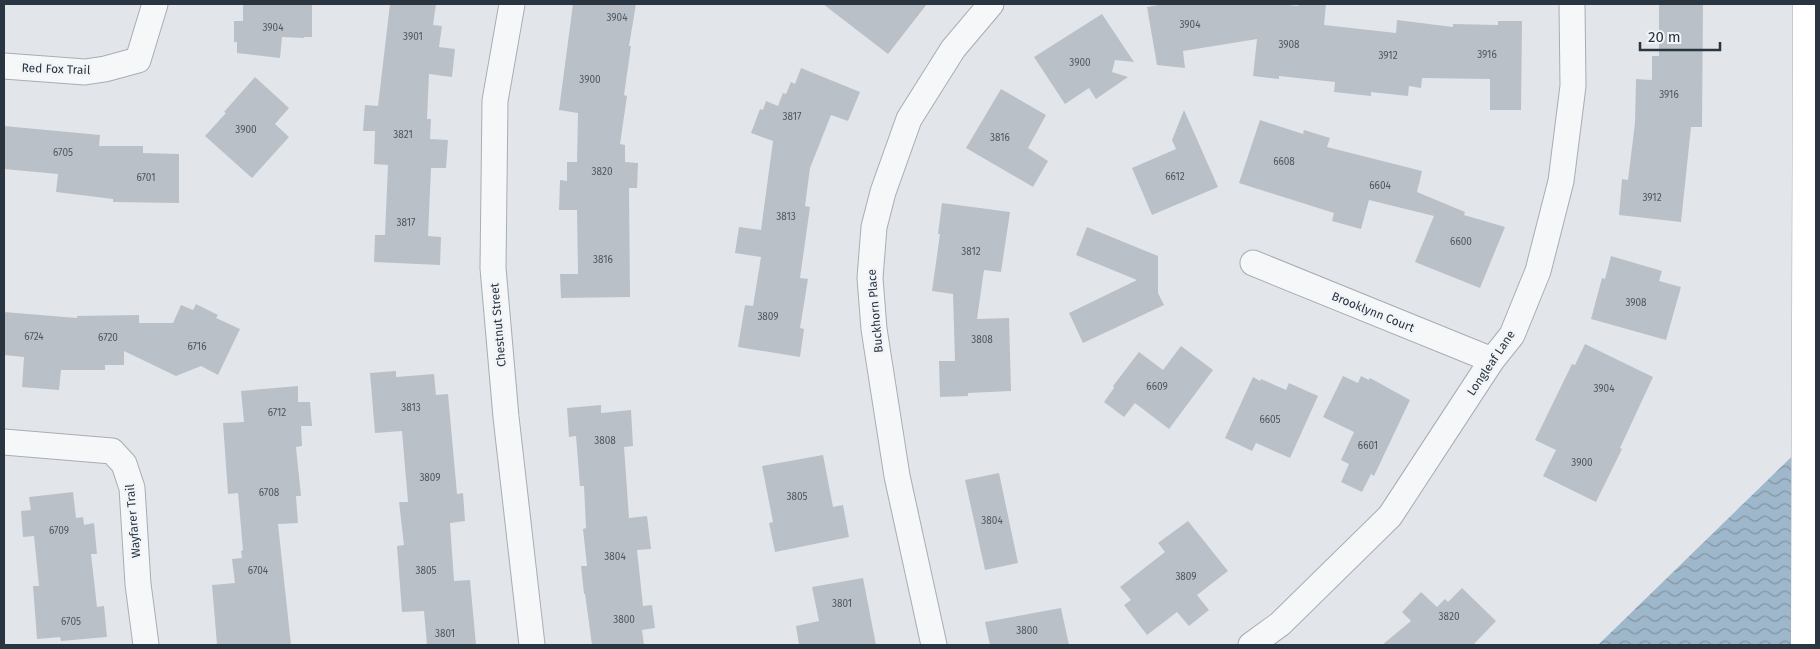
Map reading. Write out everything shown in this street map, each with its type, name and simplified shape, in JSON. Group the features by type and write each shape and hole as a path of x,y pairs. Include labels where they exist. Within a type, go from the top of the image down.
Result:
{"main road":[{"path":"1805,645 1807,4"}],"street":[{"name":"Red Fox Trail","path":"4,66 85,72 138,60 155,4"},
{"name":"Chestnut Street","path":"512,4 495,100 493,268 507,427 532,645"},
{"name":"Buckhorn Place","path":"934,645 896,476 874,329 870,278 874,227 883,192 909,119 953,49 991,4"},
{"name":"Longleaf Lane","path":"1251,645 1280,624 1390,516 1492,360 1512,335 1538,270 1561,181 1573,86 1572,4"},
{"name":"Brooklynn Court","path":"1254,264 1492,360"},
{"name":"Wayfarer Trail","path":"4,442 112,451 124,464 132,488 138,584 146,645"}],"water":[{"path":"1816,433 1799,645 1598,645"}],"building":[{"path":"312,4 312,37 282,37 280,58 237,53 237,42 234,42 234,21 243,21 243,5"},
{"path":"390,4 436,4 433,25 442,26 439,47 455,49 452,77 429,74 427,119 431,119 430,139 448,140 446,168 431,168 428,236 441,237 440,265 374,262 375,235 385,235 388,165 374,164 375,131 363,131 365,105 378,106"},
{"path":"573,4 636,4 629,46 631,46 624,95 627,96 620,144 625,145 625,162 638,163 637,188 629,188 630,297 561,298 560,274 578,274 577,210 559,210 560,180 567,181 567,162 577,162 578,113 559,110"},
{"path":"823,4 927,4 888,54"},
{"path":"1163,4 1278,4 1298,6 1299,4 1326,4 1324,25 1396,33 1397,20 1453,27 1453,24 1498,25 1498,21 1522,21 1521,110 1490,110 1490,79 1422,78 1421,88 1409,86 1408,96 1371,92 1371,96 1334,92 1335,82 1279,76 1279,79 1253,76 1257,39 1183,51 1185,68 1157,65 1147,7"},
{"path":"1659,4 1703,4 1702,127 1691,127 1681,222 1619,215 1622,179 1628,180 1635,123 1636,79 1652,80 1652,56 1659,56"},
{"path":"1102,14 1134,62 1115,60 1112,72 1128,77 1096,99 1089,88 1065,104 1034,57"},
{"path":"801,68 860,92 848,121 831,115 810,168 805,206 810,207 800,278 808,279 800,328 804,329 800,357 738,347 745,305 753,306 761,257 735,253 739,227 761,230 773,141 751,133 760,109 763,110 766,101 778,106 783,93 786,94 791,82 795,84"},
{"path":"255,77 289,108 275,124 289,137 252,178 205,136"},
{"path":"1001,89 1046,115 1028,148 1048,161 1033,187 966,148"},
{"path":"1184,110 1218,187 1152,215 1132,168 1176,149 1172,140"},
{"path":"1260,120 1303,134 1304,130 1330,138 1327,147 1422,171 1417,192 1465,212 1464,215 1505,227 1480,288 1415,262 1434,216 1369,200 1361,229 1332,221 1334,213 1239,183"},
{"path":"4,126 100,135 99,146 143,146 143,153 179,154 179,203 113,202 113,199 56,192 58,174 4,169"},
{"path":"942,203 1010,212 1001,272 984,270 977,319 1009,318 1011,391 968,393 968,396 940,397 939,361 955,361 953,294 932,291 940,234 938,234"},
{"path":"1087,227 1158,256 1158,293 1164,305 1083,343 1069,313 1137,280 1076,255"},
{"path":"1611,256 1662,271 1659,281 1681,287 1666,340 1591,319 1602,278 1605,279"},
{"path":"196,304 218,315 216,318 240,329 218,375 201,366 176,376 124,351 124,365 105,365 105,370 61,370 59,390 22,387 24,357 4,355 4,312 77,318 77,316 139,315 139,323 173,323 181,305 193,310"},
{"path":"1585,344 1653,377 1620,448 1622,449 1596,502 1543,476 1556,450 1535,440 1572,364 1575,365"},
{"path":"1181,346 1213,370 1169,429 1135,403 1124,417 1104,402 1114,388 1113,386 1139,352 1163,370"},
{"path":"396,371 396,377 434,374 436,395 448,394 457,494 463,493 465,521 450,523 454,581 470,580 476,645 427,645 424,611 402,612 397,546 404,545 399,502 408,502 402,431 375,433 370,373"},
{"path":"1343,376 1358,383 1361,376 1369,380 1370,378 1410,400 1374,476 1371,474 1362,492 1341,482 1349,464 1341,460 1354,432 1323,417"},
{"path":"1253,377 1286,390 1289,383 1318,396 1290,458 1256,443 1252,451 1225,438"},
{"path":"298,386 298,402 310,402 312,426 301,426 302,446 296,447 301,496 296,496 298,523 278,524 291,645 217,645 212,585 235,583 232,559 242,558 241,551 243,550 238,493 228,494 223,423 244,422 241,391"},
{"path":"601,405 601,413 631,410 633,446 624,447 629,518 647,516 651,549 637,550 643,606 652,605 655,628 642,630 644,645 592,645 581,566 587,566 583,529 586,528 584,486 580,486 576,436 569,437 567,408"},
{"path":"823,455 833,507 843,505 849,537 775,552 769,523 773,522 762,466"},
{"path":"999,473 1018,563 985,570 965,480"},
{"path":"73,492 76,518 83,517 84,525 94,523 97,554 91,554 97,607 104,606 107,637 61,641 60,637 37,639 33,586 39,586 34,536 23,537 21,511 31,510 29,497"},
{"path":"1188,521 1228,571 1197,595 1209,610 1189,626 1177,612 1147,635 1124,605 1131,600 1120,587 1165,552 1158,543"},
{"path":"863,578 876,645 799,645 796,626 819,621 812,587"},
{"path":"1462,588 1496,621 1473,645 1382,645 1411,621 1402,612 1421,592 1437,607 1445,599 1448,602"},
{"path":"1061,608 1069,645 990,645 985,622"}]}
